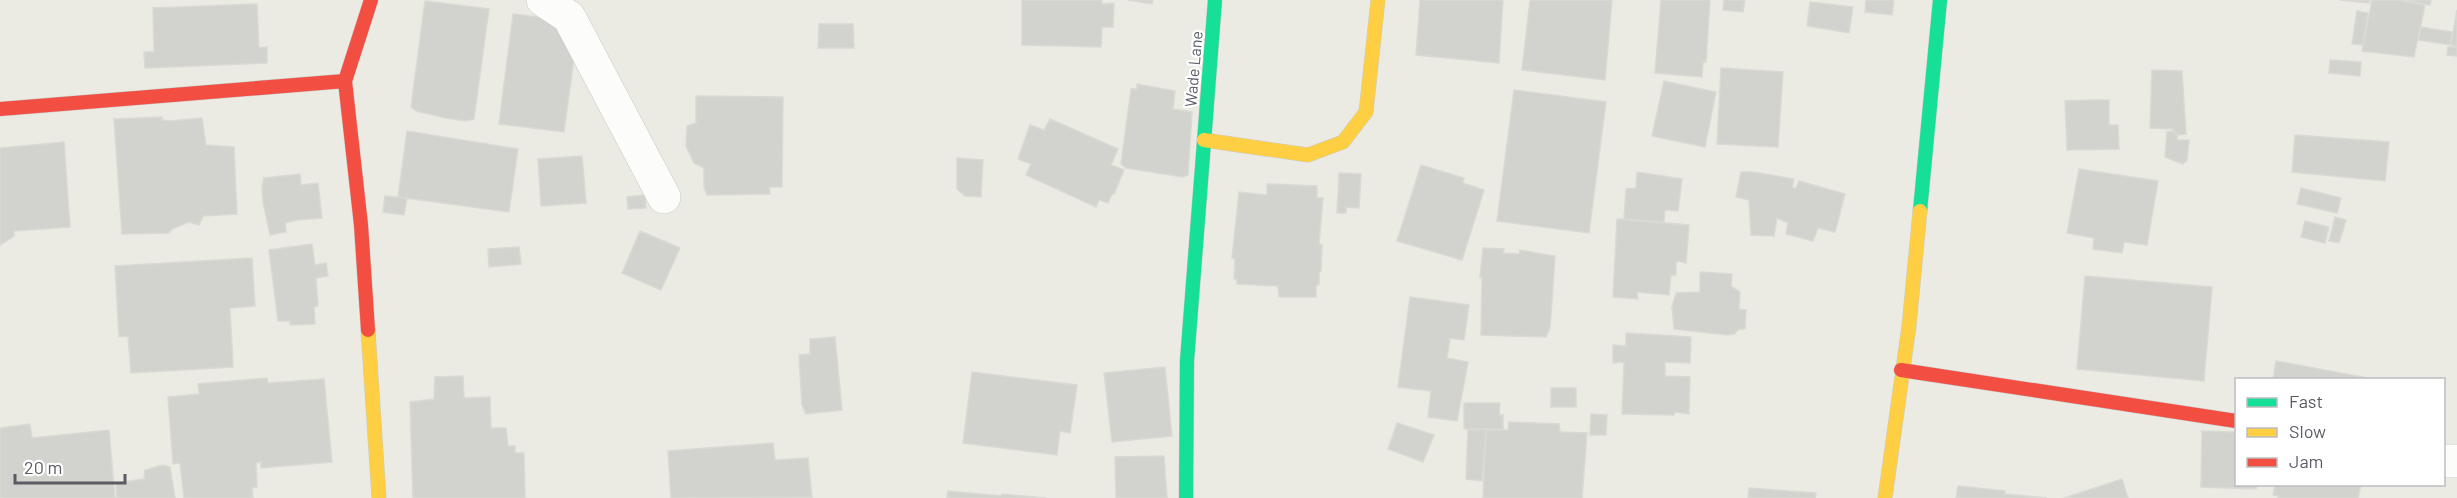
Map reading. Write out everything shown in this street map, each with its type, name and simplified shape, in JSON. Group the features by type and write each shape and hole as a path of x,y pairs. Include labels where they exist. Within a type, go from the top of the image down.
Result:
{"street":[{"path":"371,0 345,81 361,225 379,498"},
{"path":"543,0 569,17 664,197"},
{"name":"Wade Lane","path":"1186,498 1187,361 1215,0"},
{"path":"1204,140 1308,155 1342,142 1366,112 1378,0"},
{"path":"1885,498 1901,370 1909,326 1940,0"},
{"path":"0,109 345,81"},
{"path":"1901,370 2235,421"}],"building":[{"path":"1022,0 1102,0 1102,4 1114,3 1113,27 1102,27 1101,47 1022,45"},
{"path":"1128,0 1153,0 1152,4"},
{"path":"1420,0 1503,0 1499,63 1416,55"},
{"path":"1530,0 1612,0 1605,80 1522,70"},
{"path":"1661,0 1710,0 1706,62 1703,61 1702,77 1655,73"},
{"path":"1724,0 1745,0 1743,12 1723,10"},
{"path":"1866,0 1894,0 1892,15 1865,12"},
{"path":"2340,0 2370,0 2369,3"},
{"path":"2372,0 2399,0 2425,5 2414,57 2362,51"},
{"path":"2404,0 2431,0 2430,5"},
{"path":"425,1 489,9 474,119 466,121 446,118 416,111 411,107"},
{"path":"1810,2 1853,7 1849,33 1807,26"},
{"path":"257,4 259,48 267,47 267,63 145,68 144,52 154,52 153,8"},
{"path":"2457,10 2457,46 2451,45"},
{"path":"2357,11 2368,13 2363,45 2352,44"},
{"path":"513,14 579,22 564,132 499,124"},
{"path":"819,24 853,24 854,48 818,48"},
{"path":"2421,27 2452,32 2450,45 2418,40"},
{"path":"2448,47 2457,47 2457,56 2447,55"},
{"path":"2330,60 2361,62 2360,76 2329,73"},
{"path":"1721,68 1783,72 1778,147 1717,144"},
{"path":"2152,70 2182,71 2186,134 2177,135 2173,129 2150,128"},
{"path":"1664,81 1716,92 1705,147 1652,136"},
{"path":"1137,84 1175,91 1173,109 1192,112 1188,175 1183,177 1126,168 1121,164 1131,89 1137,89"},
{"path":"1514,90 1606,102 1589,233 1497,221"},
{"path":"696,96 783,97 782,187 769,187 770,194 707,195 704,187 704,168 694,163 686,146 687,126 696,123"},
{"path":"2109,100 2109,125 2118,125 2119,149 2067,150 2065,101"},
{"path":"162,117 162,120 170,121 202,118 206,145 234,147 237,214 203,216 199,225 189,222 172,229 169,233 122,234 114,119"},
{"path":"1050,119 1118,149 1111,165 1124,170 1108,203 1099,200 1096,207 1026,175 1031,164 1018,159 1030,125 1044,130"},
{"path":"407,131 518,149 509,212 398,197"},
{"path":"2173,131 2177,135 2177,140 2189,140 2187,160 2183,164 2165,157 2167,132"},
{"path":"2295,135 2389,142 2385,181 2292,172"},
{"path":"64,142 70,227 14,231 14,236 0,245 0,148"},
{"path":"582,156 586,203 541,206 538,159"},
{"path":"957,158 983,160 981,197 965,196 957,189"},
{"path":"1421,165 1464,178 1463,183 1484,190 1462,260 1397,241"},
{"path":"2079,169 2158,181 2147,245 2124,242 2122,253 2093,249 2094,238 2067,233"},
{"path":"1637,172 1682,179 1678,211 1665,210 1664,222 1624,219 1626,189 1636,188"},
{"path":"1741,172 1794,179 1792,187 1796,188 1799,181 1845,194 1835,232 1818,228 1813,241 1786,234 1788,223 1777,218 1774,236 1751,235 1749,200 1736,197"},
{"path":"1339,173 1361,174 1359,208 1346,207 1346,213 1337,213"},
{"path":"300,174 301,185 318,183 322,218 285,223 286,232 270,235 263,202 264,178"},
{"path":"1267,184 1317,186 1317,198 1323,198 1319,244 1322,245 1321,271 1319,284 1316,286 1316,297 1279,297 1278,286 1237,284 1237,279 1234,279 1235,259 1232,258 1239,192 1267,195"},
{"path":"2301,188 2341,198 2337,213 2297,204"},
{"path":"645,195 646,208 628,209 627,197"},
{"path":"385,196 407,198 404,215 383,212"},
{"path":"2335,217 2346,220 2339,243 2329,241"},
{"path":"1617,219 1689,225 1686,263 1678,261 1676,263 1676,275 1671,275 1669,295 1637,292 1638,299 1613,297"},
{"path":"2305,221 2329,227 2325,243 2301,237"},
{"path":"640,231 680,248 661,290 622,273"},
{"path":"312,244 315,265 326,263 328,276 316,278 318,306 314,307 315,324 290,325 290,321 278,321 269,250"},
{"path":"519,247 521,264 489,267 488,249"},
{"path":"1483,248 1504,249 1503,253 1519,254 1520,250 1555,256 1550,328 1546,337 1481,335 1482,278 1480,277"},
{"path":"252,258 255,306 230,308 233,367 131,373 128,336 119,337 115,266"},
{"path":"1700,272 1732,274 1731,286 1740,292 1739,309 1746,310 1745,329 1739,329 1734,334 1728,335 1674,329 1672,307 1676,293 1700,292"},
{"path":"2085,276 2212,287 2204,381 2077,369"},
{"path":"1410,297 1469,305 1464,340 1450,338 1447,358 1468,362 1457,421 1428,417 1431,391 1398,387"},
{"path":"1626,333 1691,337 1690,363 1665,362 1665,376 1690,377 1689,414 1675,412 1674,415 1622,414 1624,362 1613,363 1613,345 1626,346"},
{"path":"835,337 842,410 806,414 802,405 799,355 810,354 810,339"},
{"path":"2276,361 2368,378 2273,378"},
{"path":"1165,367 1172,436 1112,442 1104,373"},
{"path":"972,372 1077,385 1070,433 1060,431 1057,455 963,443"},
{"path":"463,376 464,398 490,397 491,428 506,428 508,446 515,446 515,453 524,453 525,498 413,498 410,402 434,399 435,377"},
{"path":"267,378 268,383 324,379 332,462 261,468 261,462 256,463 257,487 252,488 253,498 184,498 180,463 173,464 168,397 199,394 198,384"},
{"path":"1551,388 1576,388 1576,407 1551,407"},
{"path":"1464,403 1500,403 1499,415 1503,415 1503,429 1464,429"},
{"path":"1591,414 1607,415 1606,435 1590,435"},
{"path":"1509,422 1559,424 1560,432 1587,433 1582,498 1483,498 1486,430 1508,430"},
{"path":"1397,423 1434,435 1423,462 1388,449"},
{"path":"30,424 32,438 109,430 115,498 0,498 0,428"},
{"path":"1486,429 1482,481 1466,479 1468,430"},
{"path":"2202,431 2235,432 2235,486 2257,486 2256,489 2201,487"},
{"path":"773,443 775,460 808,458 812,497 671,498 668,451"},
{"path":"1164,456 1167,498 1116,498 1115,457"},
{"path":"163,465 170,467 175,498 117,498 116,483 144,479 145,470"},
{"path":"2122,479 2128,498 2064,498"},
{"path":"1958,486 2005,491 2005,494 2047,498 1956,498"},
{"path":"2275,486 2361,486 2358,498 2278,498 2273,495"},
{"path":"1749,488 1816,493 1815,498 1748,498"},
{"path":"948,491 1001,496 1002,494 1046,498 947,498"}],"traffic: fast":[{"path":"1186,498 1187,361 1215,0"},
{"path":"1920,211 1940,0"}],"traffic: slow":[{"path":"1204,140 1308,155 1343,142 1366,112 1378,0"},
{"path":"1885,498 1909,326 1920,211"},
{"path":"368,330 379,498"}],"traffic: jam":[{"path":"368,330 361,225 345,81 371,0"},
{"path":"0,109 345,81"},
{"path":"1901,370 2235,421"}]}
